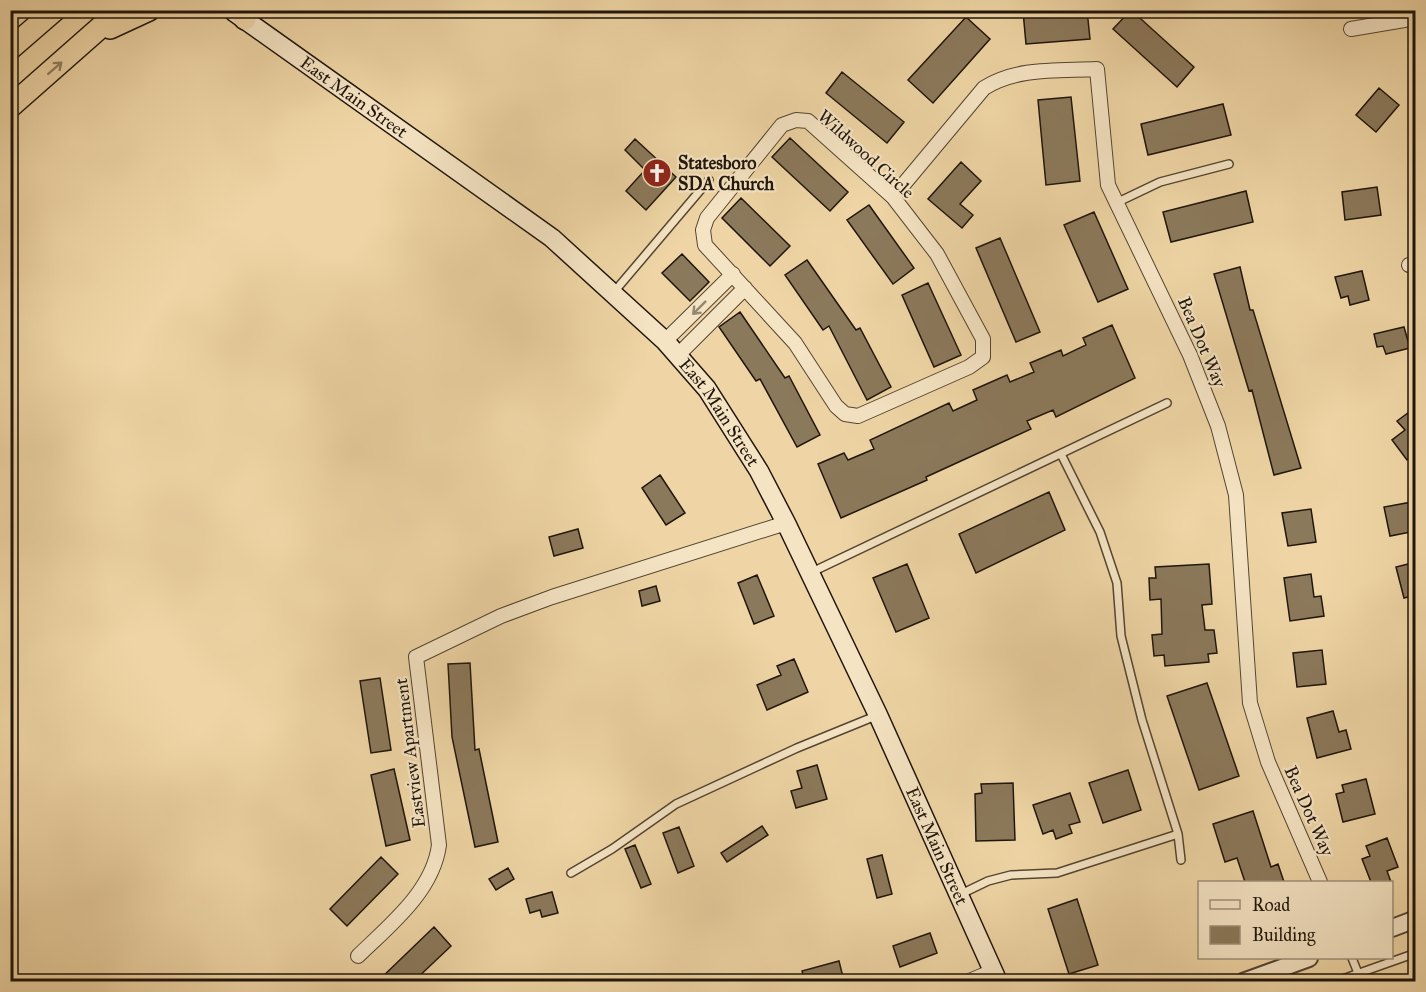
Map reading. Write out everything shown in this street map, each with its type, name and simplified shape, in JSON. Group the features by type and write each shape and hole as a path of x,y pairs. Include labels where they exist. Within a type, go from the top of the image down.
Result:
{"highway":[{"path":"10,50 55,10"},
{"path":"10,107 120,10"},
{"path":"90,37 149,10"}],"main road":[{"name":"East Main Street","path":"239,14 543,231 614,291 665,341 707,389 738,435 786,524 878,715 995,976"}],"street":[{"path":"1350,29 1416,18"},
{"name":"Bea Dot Way","path":"893,197 984,88 1002,77 1021,73 1097,69 1108,186 1190,355 1218,426 1236,495 1250,703 1268,762 1320,881"},
{"name":"Wildwood Circle","path":"796,120 808,121 893,197 937,254 983,339 983,357 969,367 858,416 845,414 836,406 795,343 705,245 702,230 707,218 782,125 796,120"},
{"path":"665,341 732,274"},
{"path":"678,355 745,288"},
{"name":"Eastview Apartment","path":"358,956 424,887 437,863 439,845 417,657 501,616 552,597 786,524"},
{"path":"1393,928 1416,919"},
{"path":"1243,981 1304,959"},
{"path":"967,981 995,976"}],"lane":[{"path":"1116,203 1160,182 1229,164"},
{"path":"614,291 709,180"},
{"path":"810,573 1167,403"},
{"path":"1061,454 1100,532 1117,583 1121,636 1142,720 1178,834 1181,860"},
{"path":"571,873 612,849 676,804 797,748 878,715"},
{"path":"959,895 988,881 1011,875 1057,873 1178,834"},
{"path":"1334,981 1416,953"},
{"path":"1353,959 1358,973"}],"building":[{"path":"1087,10 1090,39 1026,44 1023,11"},
{"path":"1131,10 1194,67 1177,87 1113,29"},
{"path":"966,17 990,39 933,103 908,80"},
{"path":"842,72 904,122 887,143 826,93"},
{"path":"1379,88 1399,105 1376,132 1356,115"},
{"path":"1071,97 1080,181 1046,185 1038,100"},
{"path":"1223,104 1231,135 1148,155 1141,124"},
{"path":"790,138 848,192 830,211 772,157"},
{"name":"Statesboro SDA Church","path":"635,139 676,177 646,210 626,191 645,170 625,150"},
{"path":"961,162 981,181 960,204 973,215 962,228 928,199"},
{"path":"1377,187 1381,215 1345,220 1342,192"},
{"path":"1246,191 1253,222 1171,242 1163,212"},
{"path":"741,198 790,246 770,266 722,218"},
{"path":"869,205 914,268 893,284 847,220"},
{"path":"1094,212 1128,289 1098,302 1064,225"},
{"path":"1000,238 1040,332 1016,342 976,248"},
{"path":"682,254 709,282 690,301 662,273"},
{"path":"807,260 856,330 860,328 891,387 867,400 829,326 823,330 785,275"},
{"path":"1240,267 1250,310 1253,310 1301,468 1274,475 1252,390 1249,391 1214,274"},
{"path":"1362,271 1369,300 1350,305 1348,296 1341,298 1335,277"},
{"path":"928,283 961,355 934,367 902,295"},
{"path":"740,312 785,378 789,376 820,435 797,447 760,379 756,381 719,327"},
{"path":"1112,325 1135,378 1056,417 1053,410 1027,421 1031,429 926,477 927,480 841,518 818,464 844,453 848,460 874,449 870,440 949,403 953,411 977,400 973,390 1007,375 1010,382 1034,372 1030,363 1061,350 1063,356 1086,345 1083,338"},
{"path":"1404,327 1410,348 1386,354 1383,346 1377,347 1374,334"},
{"path":"1416,407 1416,453 1407,460 1392,440 1405,430 1397,421"},
{"path":"660,475 685,513 666,525 642,488"},
{"path":"1049,492 1065,530 976,573 959,534"},
{"path":"1412,502 1416,531 1390,536 1384,507"},
{"path":"1311,509 1316,542 1288,546 1282,513"},
{"path":"578,529 583,548 554,556 549,537"},
{"path":"1416,562 1416,595 1404,598 1396,567"},
{"path":"907,564 929,618 896,632 873,578"},
{"path":"1209,564 1212,604 1202,605 1205,630 1214,630 1217,653 1208,654 1209,662 1165,666 1164,655 1154,656 1152,635 1162,634 1161,599 1150,600 1149,578 1156,578 1155,567"},
{"path":"1311,574 1314,597 1321,596 1324,616 1290,621 1284,578"},
{"path":"757,575 774,616 754,624 738,583"},
{"path":"656,586 660,601 642,606 639,591"},
{"path":"1322,650 1326,684 1297,687 1293,653"},
{"path":"794,659 808,692 767,710 757,685 781,675 777,666"},
{"path":"470,663 475,750 479,749 498,842 475,847 452,737 448,664"},
{"path":"380,678 391,750 371,753 360,681"},
{"path":"1207,683 1239,776 1199,790 1167,696"},
{"path":"1333,711 1339,732 1346,730 1351,749 1317,758 1307,718"},
{"path":"817,765 827,799 796,808 791,791 802,788 797,771"},
{"path":"394,769 410,840 386,846 371,775"},
{"path":"1128,770 1141,810 1103,823 1089,783"},
{"path":"1366,779 1375,814 1343,822 1336,794 1344,792 1342,785"},
{"path":"1013,783 1015,840 976,841 975,794 982,793 981,784"},
{"path":"1070,793 1080,822 1069,825 1072,833 1056,839 1053,830 1043,834 1033,805"},
{"path":"1253,811 1271,867 1278,864 1284,881 1245,881 1237,858 1225,862 1213,824"},
{"path":"762,826 768,835 727,862 721,853"},
{"path":"679,827 694,866 678,873 663,833"},
{"path":"1387,838 1398,867 1387,871 1391,881 1371,881 1362,859 1370,856 1366,846"},
{"path":"635,845 651,884 641,888 625,849"},
{"path":"882,855 892,894 877,898 867,859"},
{"path":"381,857 398,874 347,926 330,909"},
{"path":"508,868 514,879 496,890 489,879"},
{"path":"552,892 558,913 542,917 540,910 530,913 526,899"},
{"path":"1077,899 1098,965 1069,974 1048,909"},
{"path":"434,927 451,946 414,981 378,981"},
{"path":"930,933 937,953 900,967 893,946"},
{"path":"839,961 844,981 805,981 802,971"}],"place":[{"name":"Statesboro SDA Church","path":"657,173"}]}
